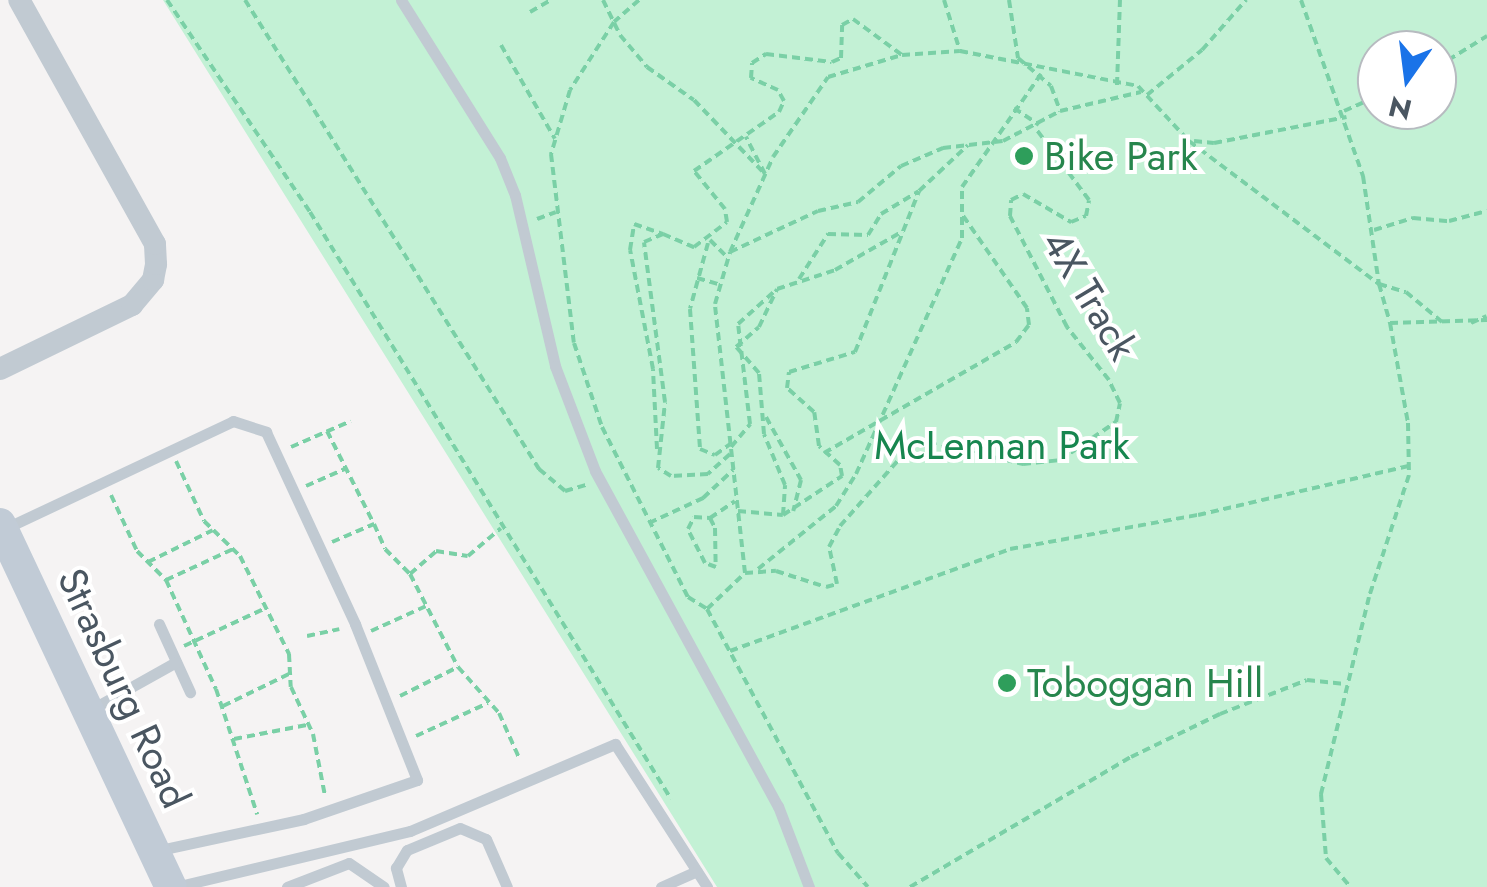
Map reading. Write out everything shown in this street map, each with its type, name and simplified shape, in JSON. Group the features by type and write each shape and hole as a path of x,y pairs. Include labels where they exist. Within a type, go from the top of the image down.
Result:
{"street":[{"path":"0,369 132,305 153,280 156,264 155,244 19,0"},
{"name":"Strasburg Road","path":"1,527 173,887"}],"lane":[{"path":"401,0 484,125 522,225 555,366 600,480 778,806 809,887"},
{"path":"1,527 234,421 266,432 355,624 417,780 328,811 154,852"},
{"path":"158,624 190,692"},
{"path":"88,711 174,656"},
{"path":"173,887 410,832 614,744 707,887"},
{"path":"401,887 396,868 406,850 460,828 486,839 506,887"},
{"path":"288,887 350,863 370,881 384,887"},
{"path":"237,872 243,887"},
{"path":"661,887 697,872"}],"path":[{"path":"167,0 310,212 674,805"},
{"path":"245,0 538,469 565,491 600,480"},
{"path":"530,12 552,0"},
{"path":"604,0 614,22 647,66 701,108 731,146 765,174"},
{"path":"639,0 614,22 570,90 556,139 556,212 584,379 649,523 688,598 707,610 838,852 868,887"},
{"path":"944,0 960,51"},
{"path":"1009,0 1018,58 1041,74 1060,111"},
{"path":"1117,84 1120,0"},
{"path":"730,255 818,210 858,202 901,166 942,148 990,142 1038,128 1060,111 1145,93 1202,50 1246,0"},
{"path":"1301,0 1345,114 1374,230 1379,284 1390,323 1410,466 1400,518 1345,684 1320,827 1326,858 1350,887"},
{"path":"731,448 715,455 700,449 690,308 709,242 727,222 725,209 694,171 766,126 784,102 778,90 751,78 752,62 766,54 832,62 841,58 842,25 853,19 902,56"},
{"path":"1457,54 1487,36"},
{"path":"501,46 556,139"},
{"path":"745,573 715,304 730,255 765,174 828,77 902,56 960,51 1018,58 1145,93 1189,141 1379,284 1406,292 1442,322"},
{"path":"707,610 745,573 758,569 836,506 962,238 962,187 1041,74"},
{"path":"1189,141 1214,143 1345,114 1357,107"},
{"path":"1014,108 1038,128"},
{"name":"4X Track","path":"758,569 826,587 836,584 829,546 840,526 916,440 1023,464 1060,460 1116,422 1120,403 1109,380 1067,327 1010,216 1011,200 1023,194 1071,222 1086,216 1089,200 1038,128"},
{"path":"746,138 765,174"},
{"path":"797,281 828,234 868,235 881,214 919,191 968,145"},
{"path":"738,510 784,515 842,476 840,464 824,453 814,412 788,388 789,372 855,352 919,191"},
{"path":"1374,230 1413,218 1449,221 1487,211"},
{"path":"522,225 556,212"},
{"path":"824,453 1016,342 1029,325 1027,308 962,214"},
{"path":"730,255 709,242 677,244 664,234 634,224 630,250 654,369 658,468 687,478 708,474 750,424 736,347 738,324 778,289 835,270 903,231"},
{"path":"657,450 664,384 643,251 644,242 664,234"},
{"path":"696,278 721,286"},
{"path":"736,347 759,326 778,289"},
{"path":"1390,323 1471,323 1487,318"},
{"path":"736,347 758,373 766,417 764,434 782,475 784,515"},
{"path":"766,417 801,480 792,512"},
{"path":"276,454 351,421"},
{"path":"327,431 385,550 410,574 458,668 488,703 520,760"},
{"path":"171,450 214,530 233,548 289,654 328,811"},
{"path":"730,651 1010,549 1410,466"},
{"path":"293,492 347,468"},
{"path":"649,523 703,498 733,470"},
{"path":"104,481 148,562 166,580 194,641 223,706 262,828"},
{"path":"710,518 720,557 712,568 688,528 694,518 710,518 737,500"},
{"path":"320,549 374,524"},
{"path":"410,574 436,551 468,556 501,528"},
{"path":"148,562 214,530"},
{"path":"166,580 233,548"},
{"path":"307,636 355,624 372,631 426,606"},
{"path":"174,656 194,641 266,608"},
{"path":"386,702 458,668"},
{"path":"223,706 291,673"},
{"path":"910,887 1057,798 1220,714 1306,680 1345,684"},
{"path":"402,742 488,703"},
{"path":"234,739 308,725"}],"green space":[{"name":"McLennan Park","path":"163,0 1487,0 1487,887 717,887"}],"place":[{"name":"Bike Park","path":"1024,156"},
{"name":"Toboggan Hill","path":"1007,683"}]}
